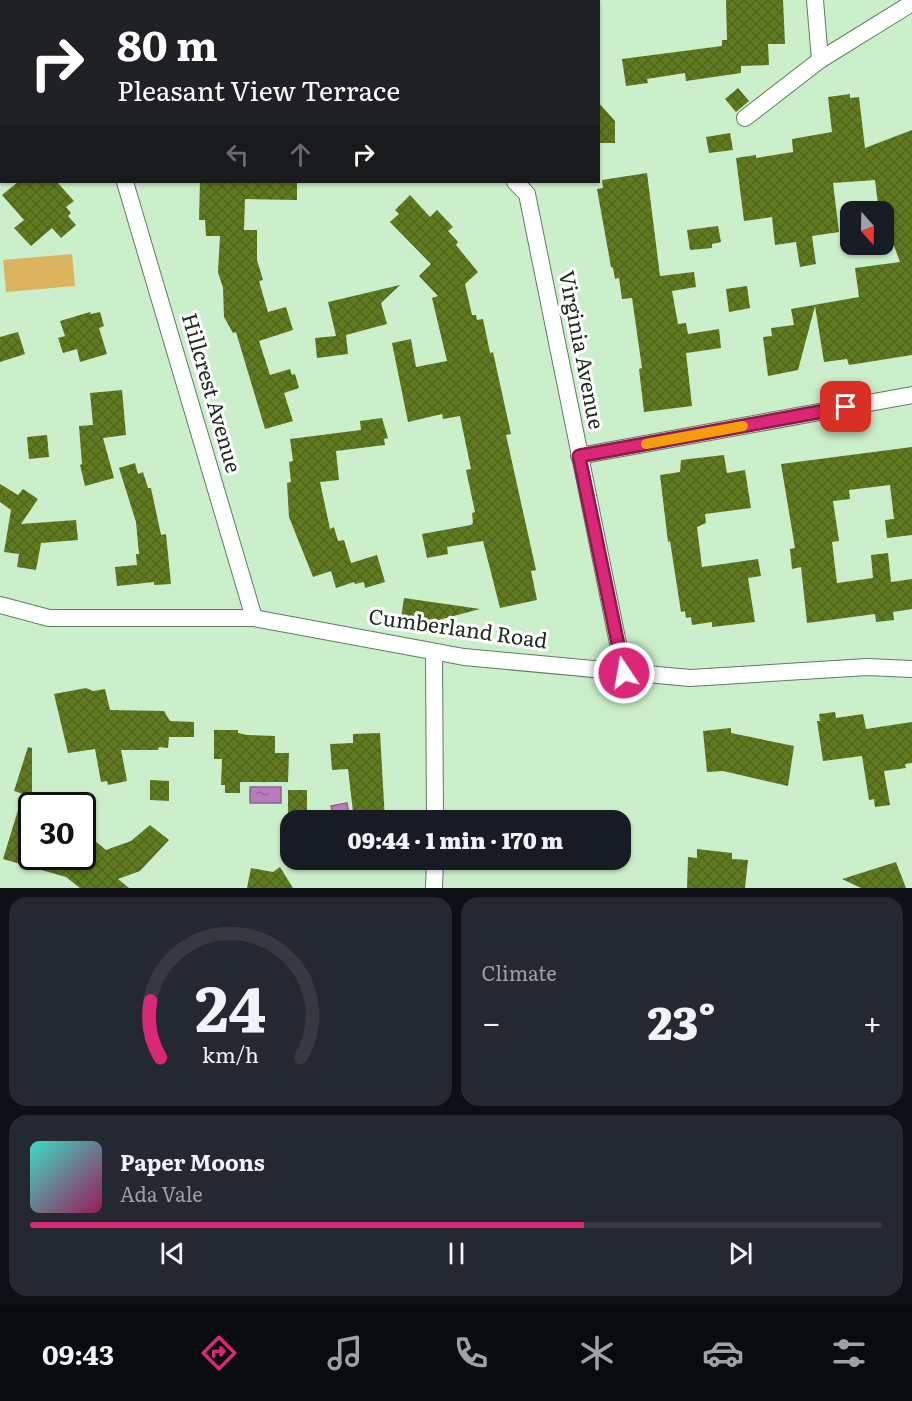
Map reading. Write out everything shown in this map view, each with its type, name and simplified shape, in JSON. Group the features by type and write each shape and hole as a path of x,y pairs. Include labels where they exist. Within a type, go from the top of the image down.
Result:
{"street":[{"path":"814,0 820,60"},
{"path":"745,118 820,60 912,3"},
{"name":"Hillcrest Avenue","path":"125,183 254,618"},
{"name":"Virginia Avenue","path":"516,183 527,194 624,673"},
{"path":"579,456 912,395"},
{"name":"Cumberland Road","path":"0,604 49,618 254,618 434,652 690,678 867,667 912,669"},
{"path":"434,652 435,810"},
{"path":"434,888 435,870"}],"shaded area":[{"path":"72,254 75,286 6,292 3,260"}],"water":[{"path":"250,787 281,787 281,803 250,803"},
{"path":"347,803 348,810 332,810 331,806"}],"building":[{"path":"726,0 783,0 785,44 768,44 769,65 741,66 741,73 686,81 685,73 647,79 648,83 626,86 622,59 722,46 722,40 727,40"},
{"path":"738,88 749,101 736,112 725,99"},
{"path":"850,94 850,98 859,97 865,148 912,130 912,355 849,365 847,359 824,362 815,306 798,370 768,376 763,337 772,336 771,328 794,325 791,309 859,297 855,268 900,262 894,246 894,201 878,201 875,180 833,183 839,232 812,236 816,264 800,267 796,242 775,245 772,217 744,221 736,158 756,155 756,158 793,152 792,139 832,132 828,97"},
{"path":"600,104 615,121 615,143 600,143"},
{"path":"730,133 733,150 709,153 706,137"},
{"path":"647,173 660,276 694,272 696,287 672,291 678,324 686,323 688,334 719,329 721,348 686,353 692,406 644,412 639,369 642,368 632,298 622,299 619,278 615,279 611,267 597,189 603,188 602,180"},
{"path":"17,183 58,183 74,201 66,207 71,213 68,216 76,225 61,238 52,228 31,246 14,228 24,220 2,195"},
{"path":"200,183 297,183 297,200 245,199 244,230 257,230 257,260 263,280 259,281 268,312 286,307 293,330 259,341 270,375 290,369 292,375 295,374 299,388 284,393 293,421 265,429 236,332 233,333 224,317 223,288 218,272 220,236 206,236 205,220 199,220"},
{"path":"410,195 430,217 437,210 453,227 448,231 458,242 456,245 478,272 465,284 472,315 476,315 477,320 483,319 490,353 493,352 511,434 506,435 536,570 531,571 537,600 500,608 483,541 447,547 448,554 427,558 422,534 471,525 473,523 472,513 475,512 466,470 471,469 460,416 443,419 442,414 408,422 392,343 411,339 416,367 447,361 432,298 438,296 419,276 431,264 390,222 399,214 395,210"},
{"path":"718,226 721,242 712,244 712,248 690,250 687,230"},
{"path":"400,285 381,303 387,324 346,335 348,354 317,358 315,338 336,336 328,302"},
{"path":"747,286 750,308 729,312 726,289"},
{"path":"90,312 91,314 100,312 104,326 99,328 107,354 80,362 77,349 63,353 58,338 65,336 60,321"},
{"path":"18,332 25,354 0,362 0,337"},
{"path":"122,390 126,435 103,438 114,478 85,486 80,465 82,464 79,426 93,425 90,393"},
{"path":"382,418 388,438 384,439 385,445 336,451 339,480 320,482 330,529 334,527 338,541 344,540 351,563 377,555 385,582 365,588 364,582 355,584 354,582 336,588 331,571 313,577 289,517 287,483 291,482 289,462 293,461 290,439 361,430 360,421"},
{"path":"47,435 49,457 29,459 27,437"},
{"path":"912,447 912,535 887,538 885,520 894,519 890,485 849,490 850,499 833,501 839,541 832,542 837,583 873,578 871,555 888,553 891,582 912,579 912,609 893,612 894,620 876,622 875,614 807,623 801,567 792,569 790,549 795,548 781,464"},
{"path":"724,455 727,473 745,470 751,508 705,514 706,523 697,527 702,567 758,559 761,576 748,578 755,622 712,627 712,622 692,625 691,617 686,618 685,611 681,612 670,541 668,542 660,475 680,472 681,460"},
{"path":"135,463 138,474 143,472 148,488 151,488 161,535 166,534 171,584 154,585 154,582 117,586 115,567 137,565 136,554 139,554 136,522 119,468"},
{"path":"0,484 18,495 23,489 38,499 21,524 76,520 78,540 41,543 36,570 17,567 19,554 4,552 11,510 0,502"},
{"path":"404,598 480,609 431,622 401,618"},
{"path":"86,688 93,691 105,689 110,710 164,711 170,721 194,722 194,737 169,737 168,748 159,747 158,750 121,750 127,781 108,785 107,781 101,782 95,749 68,753 54,694"},
{"path":"835,712 836,718 863,714 866,729 912,722 912,763 905,764 906,768 884,771 890,805 875,807 874,799 869,800 862,756 823,761 817,721 820,721 819,714"},
{"path":"731,728 731,733 794,746 788,786 723,771 707,772 703,731"},
{"path":"214,730 238,730 238,733 247,735 275,736 275,753 289,753 288,782 240,782 240,793 225,793 225,785 221,785 222,759 214,759"},
{"path":"380,733 384,810 353,810 348,769 332,770 330,744 353,743 353,734"},
{"path":"28,747 32,748 32,792 14,791"},
{"path":"150,780 169,781 169,801 150,800"},
{"path":"288,790 307,790 307,810 288,810"},
{"path":"18,810 18,863 3,859"},
{"path":"150,825 169,840 140,871 118,879 129,888 80,888 66,877 42,870 96,870 96,842 106,850 131,841"},
{"path":"697,849 732,853 732,859 748,860 745,888 687,888 688,857 697,858"},
{"path":"896,862 906,888 861,888 842,879"},
{"path":"280,867 293,888 247,888 251,868 273,872"}],"slow traffic":[{"path":"646,444 743,426"}],"route":[{"path":"624,673 579,456 846,407"}]}
